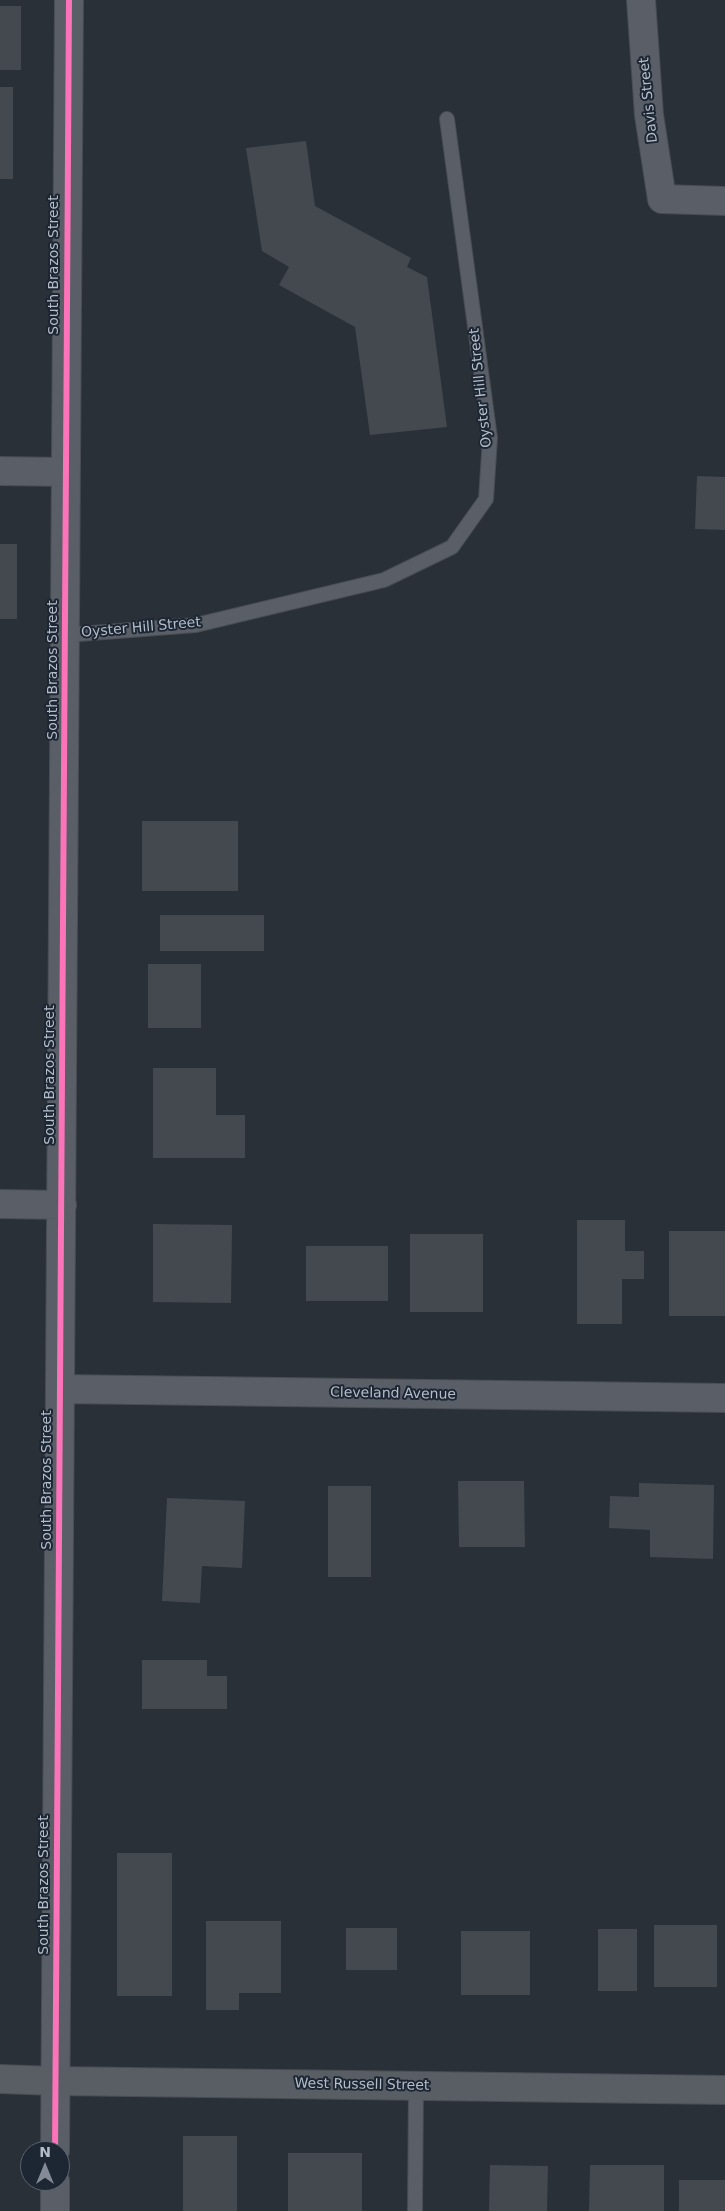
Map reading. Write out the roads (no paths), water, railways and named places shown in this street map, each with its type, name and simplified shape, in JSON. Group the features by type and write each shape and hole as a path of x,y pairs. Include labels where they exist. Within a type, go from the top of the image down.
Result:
{"street":[{"name":"South Brazos Street","path":"55,2141 69,0"},
{"name":"Davis Street","path":"640,0 649,115 662,199 725,201"},
{"path":"0,471 65,472"},
{"path":"0,1204 62,1205"},
{"name":"Cleveland Avenue","path":"60,1389 725,1398"},
{"name":"West Russell Street","path":"0,2079 725,2090"},
{"path":"55,2191 55,2211"}],"lane":[{"name":"Oyster Hill Street","path":"66,635 196,625 384,580 452,547 486,499 490,438 447,119"},
{"path":"415,2211 416,2086"}]}
